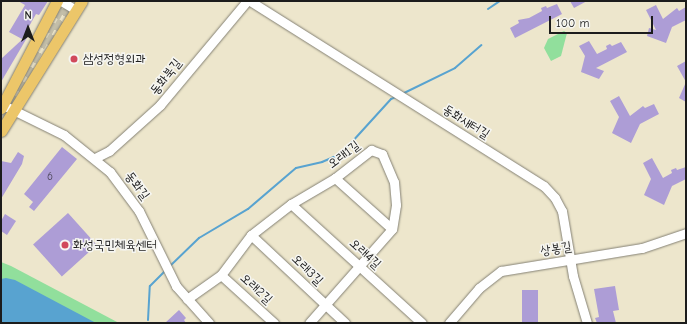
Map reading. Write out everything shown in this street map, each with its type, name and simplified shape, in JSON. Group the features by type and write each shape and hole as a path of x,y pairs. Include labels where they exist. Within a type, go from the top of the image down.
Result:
{"main road":[{"path":"2,105 32,53 57,1"},
{"path":"1,131 38,76 79,6"},
{"path":"32,53 30,72 33,77 38,76"}],"street":[{"path":"61,1 79,6"},
{"name":"동화새터길","path":"249,1 544,186 556,198 562,211 569,261 588,323"},
{"name":"동화북길","path":"95,158 109,151 160,105 249,1"},
{"name":"동화길","path":"2,105 16,110 64,135 95,158 129,195 149,230 168,274 187,299 209,323"},
{"name":"오래1길","path":"187,299 221,275 251,235 291,204 335,178 371,150 382,154 394,182 396,205 392,228 360,267 309,323"},
{"path":"335,178 392,228"},
{"name":"오래4길","path":"291,204 422,323"},
{"name":"상봉길","path":"449,323 479,288 501,271 642,248 686,233"},
{"name":"오래3길","path":"251,235 345,323"},
{"name":"오래2길","path":"221,275 274,323"}],"green space":[{"path":"564,31 567,33 561,56 551,61 544,48 548,39"},
{"path":"1,262 11,266 119,323 1,323"}],"water":[{"path":"6,278 15,280 96,323 1,323 1,279"}],"building":[{"path":"18,1 48,1 39,15 36,14 22,39 9,32 25,5"},
{"path":"570,1 587,1 574,8"},
{"path":"557,4 562,14 515,38 510,28 519,23 518,20 529,18 542,11 541,8 546,6 547,8"},
{"path":"656,5 663,19 677,8 679,11 686,7 686,20 672,27 666,43 647,36 649,28 656,30 646,10"},
{"path":"27,35 28,36 1,82 1,59"},
{"path":"589,41 597,54 607,49 606,46 610,44 612,46 621,42 627,52 596,68 604,71 599,79 581,72 585,56 579,46"},
{"path":"686,61 686,82 677,66"},
{"path":"686,82 686,102 679,98"},
{"path":"619,96 630,116 643,106 645,108 654,104 659,114 640,124 631,143 612,133 619,117 610,101"},
{"path":"62,147 77,159 34,211 29,207 33,202 24,194"},
{"path":"18,152 24,156 22,164 1,199 1,161 11,163"},
{"path":"652,158 663,178 672,173 671,170 686,167 686,179 672,186 664,205 644,195 651,179 643,163"},
{"name":"화성국민체육센터","path":"68,213 97,245 62,276 33,244"},
{"path":"5,214 16,221 7,235 1,231 1,221"},
{"path":"615,286 619,310 613,311 616,323 597,323 595,318 599,317 594,289"},
{"path":"522,290 538,290 538,323 522,323"},
{"path":"179,310 186,318 184,320 186,323 165,323"}],"waterway":[{"path":"488,9 500,1"},
{"path":"402,94 455,68 481,45"},
{"path":"169,267 199,238 248,209 296,168 322,162 341,154 391,99 396,97"},
{"path":"148,320 150,286 166,270"}],"tunnel":[{"path":"1,119 63,1"},
{"path":"49,45 74,1"}],"place":[{"name":"삼성정형외과","path":"74,59"},
{"name":"화성국민체육센터","path":"65,245"}]}
